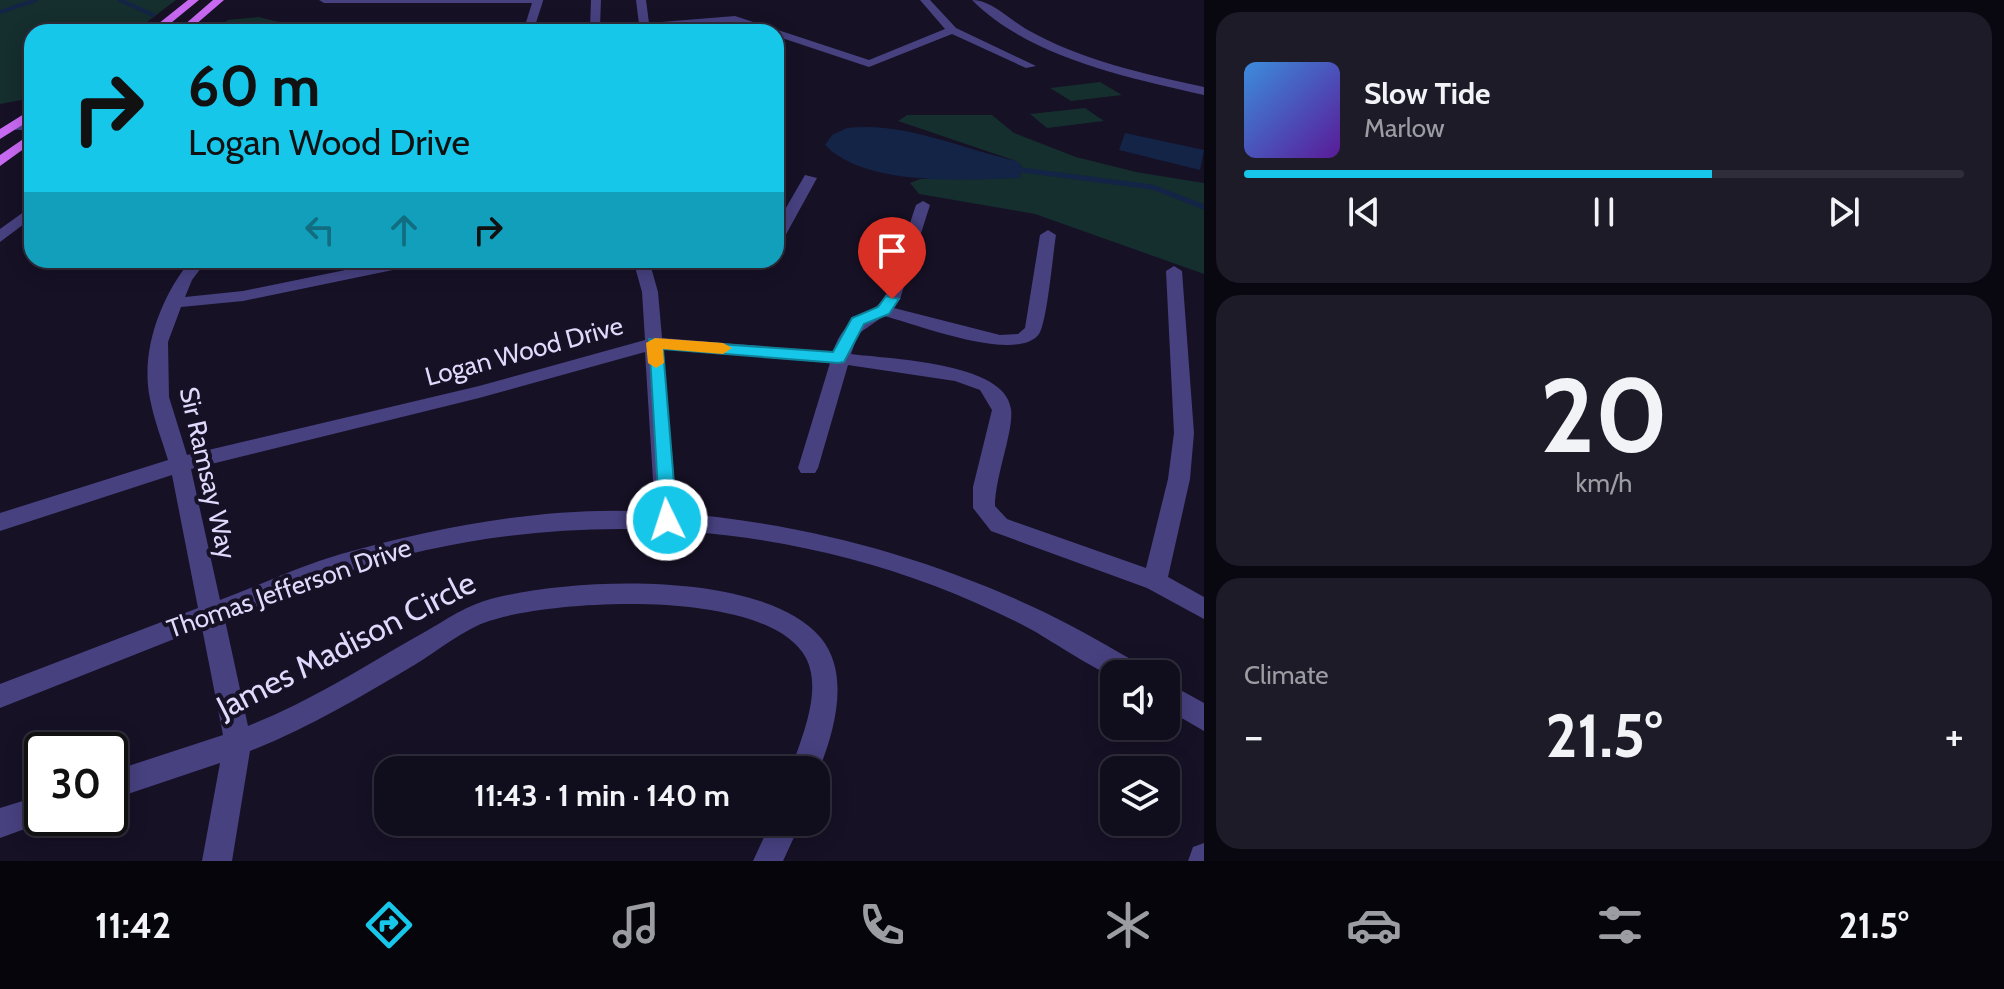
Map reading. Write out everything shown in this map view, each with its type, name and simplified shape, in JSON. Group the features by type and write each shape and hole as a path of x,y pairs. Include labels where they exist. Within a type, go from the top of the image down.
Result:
{"main road":[{"path":"163,24 194,0"},
{"path":"190,24 219,0"},
{"path":"0,135 24,118"},
{"path":"0,162 24,143"}],"street":[{"path":"324,0 538,0 530,24"},
{"path":"595,24 596,0"},
{"path":"641,0 644,24"},
{"path":"925,0 952,30 1030,66"},
{"path":"977,0 996,15 1064,50 1204,91"},
{"path":"670,24 735,19 751,24"},
{"path":"784,35 869,64 952,30"},
{"path":"13,126 24,127"},
{"path":"784,224 810,178"},
{"path":"808,468 838,358 857,321 883,310 892,299 923,205"},
{"path":"0,237 24,217"},
{"path":"883,310 1000,341 1023,339 1033,330 1048,235"},
{"name":"Sir Ramsay Way","path":"193,268 172,303 159,342 159,397 180,464 214,612 238,742"},
{"path":"172,303 243,296 378,268"},
{"path":"643,268 650,292 655,343 667,520"},
{"path":"1155,581 1179,479 1184,433 1174,271"},
{"name":"Logan Wood Drive","path":"0,522 180,464 479,392 655,343 838,358 958,375 987,386 998,398 1002,410 984,487 984,508 999,525 1155,581 1204,609"},
{"name":"Thomas Jefferson Drive","path":"0,696 340,564 455,534 568,519 667,520 737,525 794,535 916,570 978,593 1107,660"},
{"name":"James Madison Circle","path":"128,780 238,742 303,715 482,612 521,602 616,594 703,598 752,607 796,626 815,649 825,680 825,701 809,756"},
{"path":"1180,703 1204,718"},
{"path":"217,861 238,742"},
{"path":"0,823 24,815"},
{"path":"768,861 780,836"}],"green space":[{"path":"0,0 176,0 144,24 24,24 24,100 0,104"},
{"path":"259,17 287,24 222,24 228,20"},
{"path":"1100,82 1122,95 1071,101 1050,88"},
{"path":"1085,108 1104,121 1047,128 1030,114"},
{"path":"907,115 992,115 1014,133 1076,157 1136,172 1204,183 1204,274 1035,214 919,194 910,183 920,179 1020,178 1022,166 1016,161 898,121"}],"water":[{"path":"847,128 911,132 1017,161 1022,166 1020,178 946,180 865,168 843,159 825,145 832,135"},
{"path":"1125,133 1204,150 1200,170 1119,150"}],"waterway":[{"path":"0,12 36,0"},
{"path":"120,0 153,15"},
{"path":"1014,169 1152,187 1204,207"}],"slow traffic":[{"path":"656,363 655,343 723,348"}],"route":[{"path":"667,520 655,343 838,358 857,321 883,310 892,299"}]}
